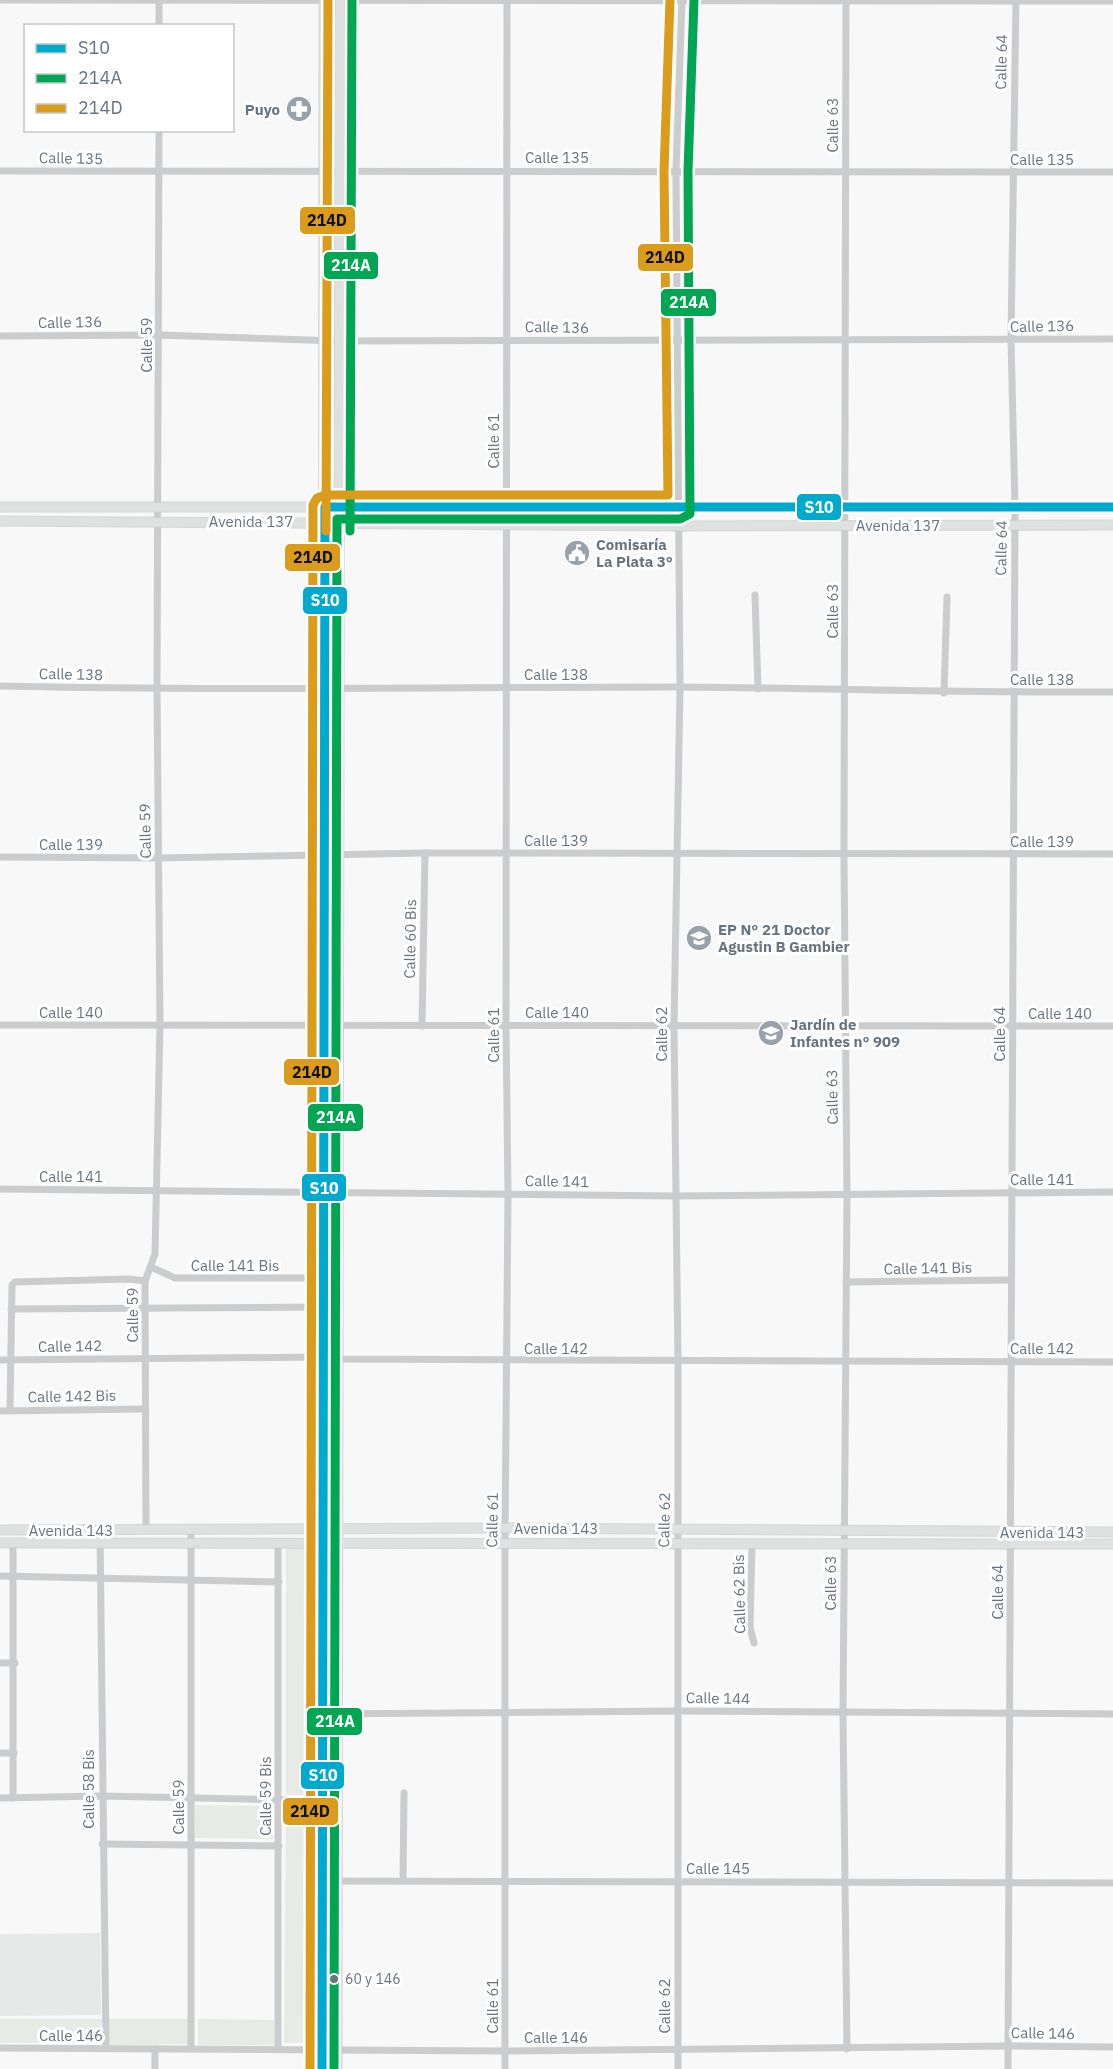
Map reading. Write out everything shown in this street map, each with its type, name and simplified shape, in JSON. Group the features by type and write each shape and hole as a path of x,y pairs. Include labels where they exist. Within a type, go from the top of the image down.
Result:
{"main road":[{"path":"322,2069 324,1"},
{"path":"337,2069 336,1359 340,688 338,522 340,1"},
{"name":"Avenida 137","path":"0,507 1113,507"},
{"name":"Avenida 137","path":"0,521 325,521 680,526 1113,525"},
{"name":"Avenida 143","path":"0,1530 506,1528 1113,1532"},
{"name":"Avenida 143","path":"0,1543 1113,1544"}],"street":[{"path":"0,0 1113,1"},
{"name":"Calle 62","path":"678,2069 678,1362 674,1026 680,687 676,171 682,0"},
{"name":"Calle 64","path":"1008,2069 1013,1026 1012,693 1015,507 1011,340 1016,0"},
{"path":"159,1 159,24"},
{"name":"Calle 61","path":"505,2069 505,1542 508,1194 506,1026 507,1"},
{"name":"Calle 63","path":"846,1 847,690 844,1028 847,1196 843,1714 847,1882 847,2049"},
{"name":"Calle 59","path":"146,1530 145,1281 155,1254 160,1025 157,690 159,132"},
{"name":"Calle 135","path":"0,171 159,173 508,170 1113,172"},
{"name":"Calle 136","path":"0,336 160,335 340,341 679,342 1113,339"},
{"path":"755,595 758,689"},
{"path":"944,693 947,597"},
{"name":"Calle 138","path":"0,686 157,690 680,687 944,693 1113,692"},
{"name":"Calle 139","path":"0,857 158,858 425,853 844,856 1113,854"},
{"name":"Calle 60 Bis","path":"422,1026 425,853"},
{"name":"Calle 140","path":"0,1025 844,1028 1113,1026"},
{"name":"Calle 141","path":"0,1189 676,1196 1113,1192"},
{"name":"Calle 141 Bis","path":"151,1267 175,1278 322,1278"},
{"path":"10,1410 11,1309 12,1285 15,1282 129,1279 145,1281"},
{"name":"Calle 141 Bis","path":"846,1282 1010,1280"},
{"path":"11,1309 322,1307"},
{"name":"Calle 142","path":"0,1360 322,1357 506,1361 1113,1362"},
{"name":"Calle 142 Bis","path":"0,1411 144,1409"},
{"name":"Calle 59","path":"191,1529 191,2048"},
{"name":"Calle 58 Bis","path":"100,1530 102,1543 102,1844 106,2048"},
{"name":"Calle 59 Bis","path":"278,1542 278,2049"},
{"path":"13,1544 15,1663 13,1797"},
{"name":"Calle 62 Bis","path":"752,1544 750,1628 754,1643"},
{"path":"0,1576 279,1582"},
{"path":"0,1663 15,1663"},
{"name":"Calle 144","path":"323,1714 505,1711 1113,1714"},
{"path":"0,1753 14,1753"},
{"path":"403,1880 404,1793"},
{"path":"0,1798 102,1796 337,1801"},
{"path":"102,1844 279,1846"},
{"name":"Calle 145","path":"323,1881 1113,1883"},
{"name":"Calle 146","path":"0,2048 678,2050 1113,2047"},
{"path":"155,2049 155,2069"}],"shaded area":[{"path":"286,1545 323,1545 322,1795 286,1795"},
{"path":"195,1805 273,1806 273,1839 194,1838"},
{"path":"311,1808 307,2043 284,2043 286,1809"},
{"path":"100,1933 101,2015 0,2016 0,1934"},
{"path":"0,2019 102,2019 101,2043 0,2043"},
{"path":"109,2019 190,2019 190,2044 109,2045"},
{"path":"198,2019 274,2020 274,2045 198,2045"}],"transit line":[{"name":"214D","path":"326,531 328,0"},
{"name":"214A","path":"350,531 352,0"},
{"name":"214D","path":"310,2069 313,505 317,498 325,495 668,495 664,171 670,0"},
{"name":"214A","path":"334,2069 337,519 680,519 690,514 688,171 694,0"},
{"name":"S10","path":"322,2069 325,507 1113,507"}],"place":[{"name":"Puyo","path":"299,109"},
{"name":"Comisaría La Plata 3°","path":"577,553"},
{"name":"EP N° 21 Doctor Agustin B Gambier","path":"699,938"},
{"name":"Jardín de Infantes n° 909","path":"771,1033"},
{"name":"60 y 146","path":"334,1979"}]}
